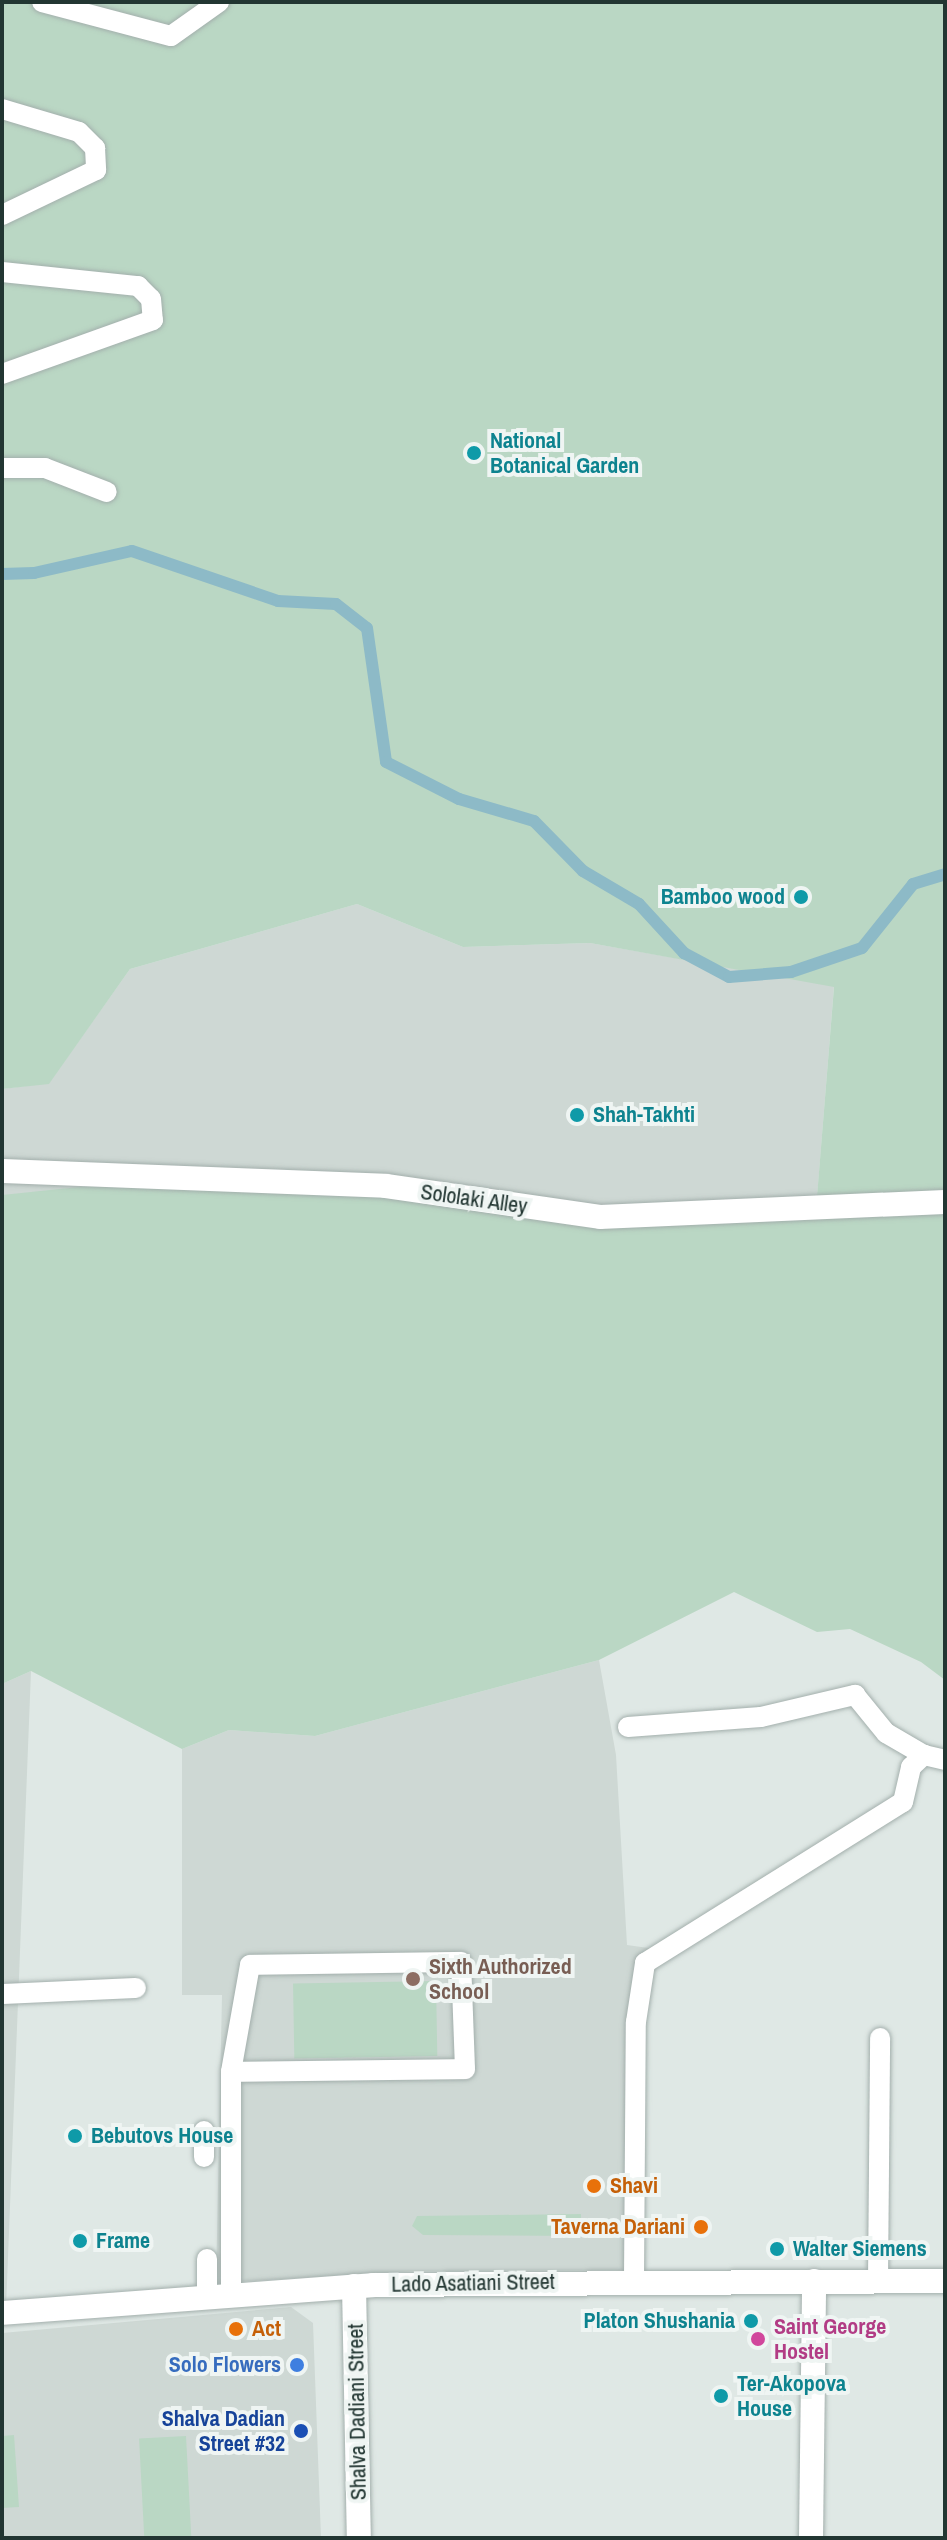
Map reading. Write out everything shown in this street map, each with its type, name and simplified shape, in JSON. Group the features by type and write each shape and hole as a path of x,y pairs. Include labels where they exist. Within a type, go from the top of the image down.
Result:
{"street":[{"name":"Sololaki Alley","path":"2,1171 386,1186 600,1217 945,1202"},
{"name":"Lado Asatiani Street","path":"2,2313 219,2293 354,2286 634,2280 945,2281"},
{"path":"811,2538 814,2281"},
{"name":"Shalva Dadiani Street","path":"354,2286 359,2538"}],"lane":[{"path":"42,2 171,36 219,2"},
{"path":"2,109 79,132 95,148 96,170 2,215"},
{"path":"2,272 138,286 151,299 153,320 2,374"},
{"path":"2,468 45,468 107,492"},
{"path":"628,1727 761,1717 855,1695 886,1733 924,1755 945,1760"},
{"path":"634,2280 636,2022 645,1963 903,1802 911,1767 924,1755"},
{"path":"219,2293 231,2072 250,1965 461,1962 465,2069 231,2072"},
{"path":"2,1994 136,1988"},
{"path":"878,2281 880,2038"},
{"path":"204,2131 204,2157"},
{"path":"207,2259 219,2293"}],"shaded area":[{"path":"357,904 463,947 590,943 834,986 816,1210 2,1195 2,1089 49,1083 130,969"},
{"name":"Sixth Authorized School","path":"599,1660 616,1755 627,1945 670,1951 645,1963 629,2270 414,2271 216,2283 222,1995 182,1995 182,1749 229,1730 315,1736"},
{"path":"31,1671 6,2308 2,2308 2,1684"},
{"path":"291,2307 313,2323 321,2538 2,2538 2,2333"}],"green space":[{"name":"National Botanical Garden","path":"2,2 945,2 945,1680 921,1662 850,1629 817,1632 734,1592 599,1660 315,1736 229,1730 182,1749 31,1671 2,1684 2,1195 175,1177 600,1217 816,1209 834,987 590,943 463,947 357,904 130,969 49,1084 2,1089"},
{"path":"436,1981 437,2056 294,2058 293,1983"},
{"path":"581,2214 581,2236 423,2235 412,2226 417,2216"},
{"path":"14,2435 19,2507 2,2508 2,2436"},
{"path":"186,2436 191,2538 144,2538 139,2438"}],"waterway":[{"path":"2,574 34,573 132,551 278,601 336,604 367,628 386,762 459,799 534,821 583,871 639,904 684,953 729,977 791,972 862,948 913,884 945,874"}],"place":[{"name":"National Botanical Garden","path":"474,453"},
{"name":"Bamboo wood","path":"801,897"},
{"name":"Shah-Takhti","path":"577,1115"},
{"name":"Sixth Authorized School","path":"413,1979"},
{"name":"Bebutovs House","path":"75,2136"},
{"name":"Shavi","path":"594,2186"},
{"name":"Taverna Dariani","path":"701,2227"},
{"name":"Frame","path":"80,2241"},
{"name":"Walter Siemens","path":"777,2249"},
{"name":"Platon Shushania","path":"751,2321"},
{"name":"Act","path":"236,2329"},
{"name":"Saint George Hostel","path":"758,2339"},
{"name":"Solo Flowers","path":"297,2365"},
{"name":"Ter-Akopova House","path":"721,2396"},
{"name":"Shalva Dadian Street #32","path":"301,2431"}]}
